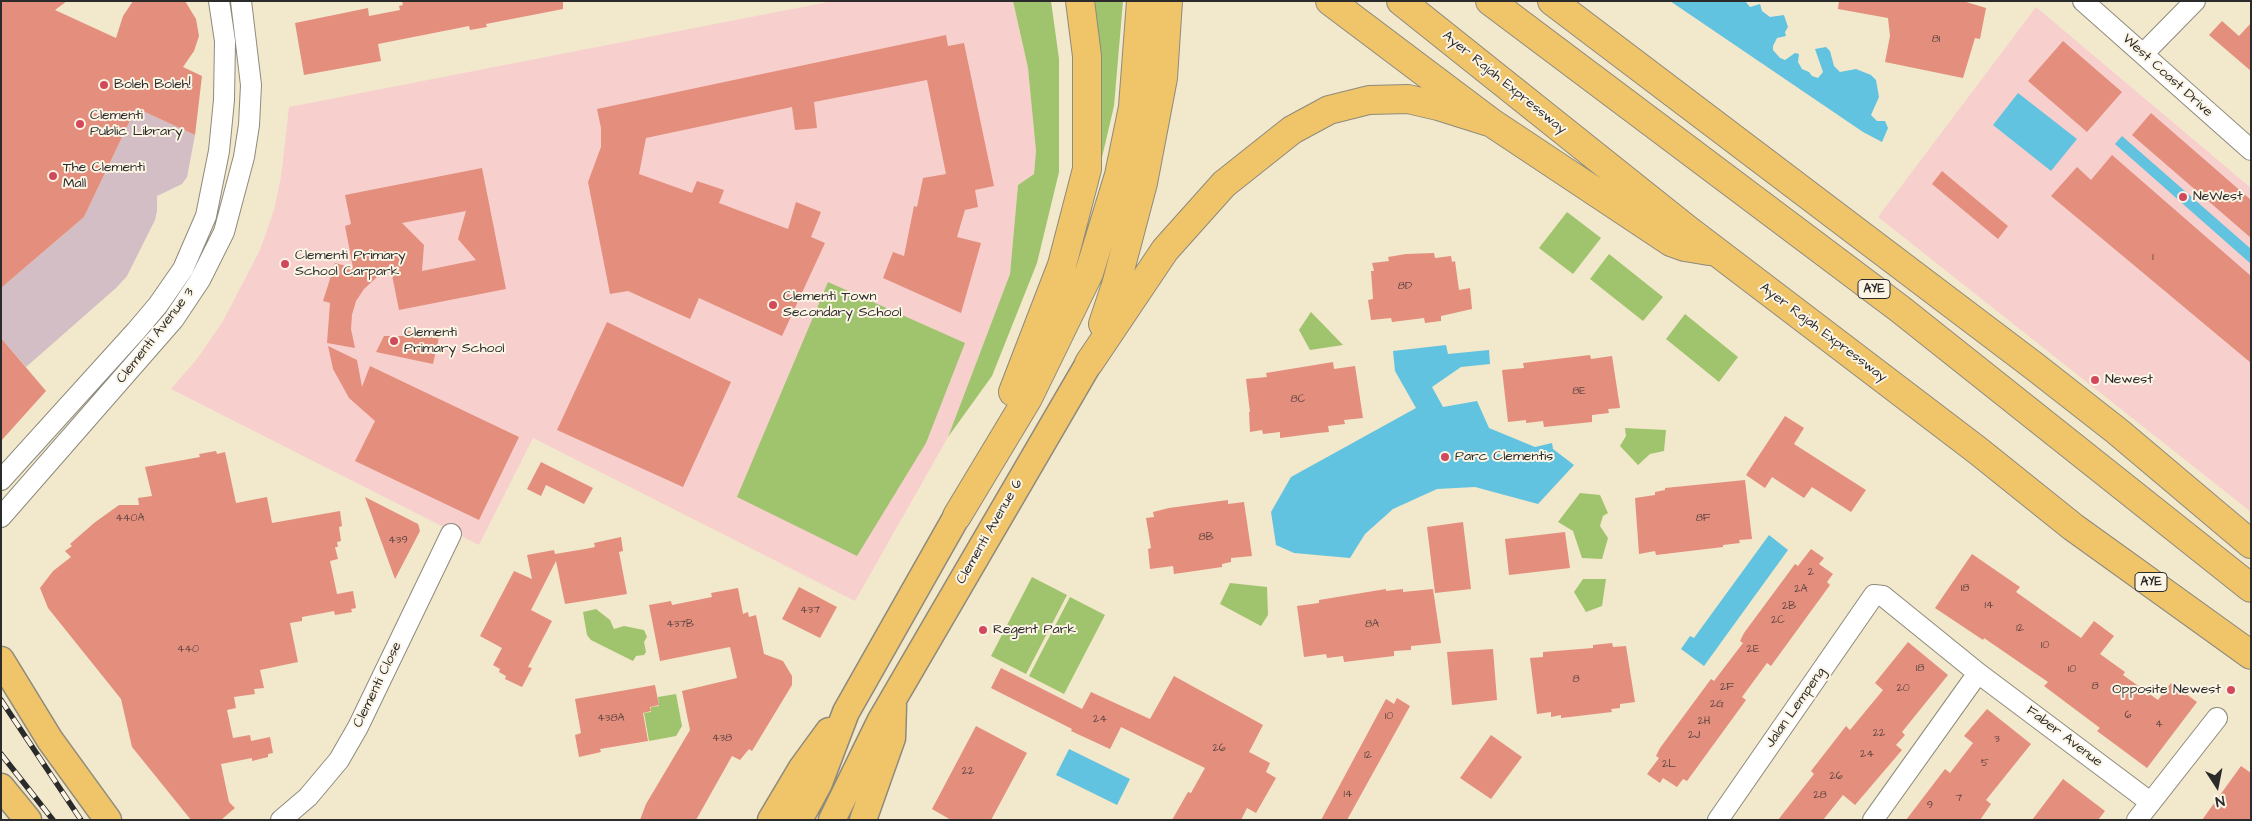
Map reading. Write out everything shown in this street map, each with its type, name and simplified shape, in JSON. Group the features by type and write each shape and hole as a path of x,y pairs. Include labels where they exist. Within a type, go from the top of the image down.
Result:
{"highway":[{"path":"957,516 1017,383 1062,265 1087,169 1087,56 1080,1"},
{"path":"957,516 1028,398 1089,274 1119,175 1134,106 1141,1"},
{"path":"1089,363 1116,285 1144,183 1163,78 1168,1"},
{"path":"1330,1 1492,124 1671,242 1685,247 1718,252"},
{"name":"Ayer Rajah Expressway","path":"1401,1 1718,252 1977,450 2073,527 2251,655"},
{"name":"AYE","path":"1490,1 1900,309 2251,588"},
{"path":"1552,1 2034,366 2117,431 2251,544"},
{"path":"1089,363 1165,250 1224,184 1292,130 1329,110 1369,100 1408,99 1438,106 1492,124"}],"main road":[{"name":"Clementi Avenue 6","path":"832,820 846,788 893,702 1089,363"},
{"path":"799,820 819,783 846,712 957,516"},
{"path":"1,660 50,740 108,820"},
{"name":"Clementi Avenue 6","path":"863,820 892,738 893,702"},
{"path":"771,820 820,741 846,712"},
{"path":"1,787 28,820"}],"street":[{"name":"Clementi Avenue 3","path":"1,480 147,318 183,269 206,216 219,151 224,100 225,41 218,1"},
{"name":"Clementi Avenue 3","path":"1,517 174,319 200,280 224,232 244,157 250,125 251,85 241,1"},
{"name":"West Coast Drive","path":"2083,1 2251,150"},
{"path":"2143,54 2195,1"},
{"name":"Clementi Close","path":"281,820 308,797 340,760 358,727 451,534"},
{"name":"Faber Avenue","path":"1874,595 1883,596 1978,673 2150,802"},
{"name":"Jalan Lempeng","path":"1718,820 1874,595"},
{"path":"1874,820 1978,673"},
{"path":"2137,820 2218,718"}],"shaded area":[{"name":"Clementi Town Secondary School","path":"833,1 1013,1 1028,68 1036,151 1034,174 1018,185 1010,274 948,437 855,601 533,438 479,545 171,389 197,359 223,321 260,250 274,210 281,177 289,107"},
{"path":"2036,7 2251,188 2251,512 1878,217"},
{"path":"136,108 195,135 187,177 182,184 157,196 155,220 127,276 116,288 26,367 1,338 1,288 84,217"}],"green space":[{"path":"1013,1 1051,1 1059,59 1059,172 1037,263 992,376 948,437 1010,274 1018,185 1034,174 1036,151 1028,68"},
{"path":"1094,1 1123,1 1114,106 1099,170 1099,55"},
{"path":"1567,212 1601,238 1573,274 1539,248"},
{"path":"1609,254 1663,297 1643,321 1590,279"},
{"path":"828,282 965,343 926,443 857,556 737,497"},
{"path":"1311,312 1343,345 1310,350 1299,330"},
{"path":"1685,314 1738,357 1719,382 1666,339"},
{"path":"1625,428 1666,430 1664,451 1650,454 1638,465 1620,446 1626,436"},
{"path":"1580,493 1600,495 1608,513 1603,516 1600,526 1608,538 1602,559 1582,558 1573,531 1558,522"},
{"path":"1032,577 1067,595 1026,674 991,656"},
{"path":"1583,579 1606,579 1602,606 1586,612 1574,592"},
{"path":"1230,583 1267,587 1268,615 1261,626 1220,604"},
{"path":"1070,597 1105,615 1064,694 1029,676"},
{"path":"596,609 610,620 614,629 624,626 644,630 647,637 644,642 646,652 644,655 636,656 633,661 591,640 587,635 583,612"},
{"path":"676,694 682,726 676,736 649,741 644,713 651,712 651,707 659,706 658,697"}],"water":[{"path":"1670,1 1745,1 1750,7 1760,4 1762,11 1770,17 1784,15 1788,27 1785,32 1786,36 1777,38 1773,46 1773,50 1780,58 1785,60 1795,53 1799,54 1798,62 1802,69 1818,78 1823,72 1815,49 1826,47 1830,51 1834,66 1840,72 1856,69 1871,75 1876,80 1879,97 1871,115 1877,121 1885,121 1888,128 1882,142 1863,132"},
{"path":"2018,93 2077,139 2051,171 1993,125"},
{"name":"NeWest","path":"2122,136 2251,249 2251,264 2115,144"},
{"name":"Parc Clementis","path":"1446,345 1448,354 1489,350 1490,364 1461,367 1432,387 1443,407 1477,401 1489,428 1535,447 1552,443 1553,449 1574,465 1538,504 1475,487 1437,489 1393,509 1365,534 1350,558 1294,553 1276,545 1271,512 1291,477 1416,408 1395,371 1393,351"},
{"path":"1769,535 1788,550 1704,666 1681,649 1690,636 1694,638"},
{"path":"1069,749 1130,779 1117,805 1056,775"}],"building":[{"name":"The Clementi Mall","path":"1,1 67,1 55,10 116,38 123,16 133,1 185,1 196,19 199,36 194,51 183,67 202,76 195,135 136,108 84,217 1,288"},
{"path":"402,1 563,1 563,9 486,24 487,27 470,30 469,26 378,44 381,61 304,75 295,23 368,8 369,16 400,10 399,6 403,5"},
{"path":"1839,1 1963,1 1986,8 1980,39 1975,38 1963,78 1885,62 1890,36 1888,18 1838,9"},
{"path":"2222,21 2239,36 2251,23 2251,71 2209,35"},
{"path":"946,35 948,46 964,43 994,186 975,190 978,207 965,210 957,237 981,243 961,313 883,278 893,252 904,256 914,206 917,207 923,178 946,174 927,80 814,102 817,128 795,130 792,107 646,138 639,174 692,193 697,181 724,190 719,203 788,229 796,202 821,212 811,237 825,243 782,336 699,298 690,319 628,291 610,294 588,182 601,147 601,128 597,109"},
{"path":"2063,41 2122,92 2087,132 2028,81"},
{"path":"2151,113 2251,200 2251,238 2132,135"},
{"path":"2112,155 2251,276 2251,363 2051,196 2077,167 2091,180"},
{"path":"482,168 506,289 399,310 390,265 364,289 356,301 351,329 355,348 327,343 330,303 323,301 335,263 353,268 345,226 351,224 345,195","holes":["466,211 458,239 476,260 422,271 424,245 402,223"]},
{"path":"1942,171 2008,226 1998,239 1932,184"},
{"path":"1434,253 1435,258 1451,256 1452,262 1455,261 1459,290 1470,288 1472,309 1441,316 1441,321 1425,323 1424,318 1392,322 1391,318 1371,320 1368,300 1373,299 1371,271 1374,271 1372,263 1389,261 1388,257 1406,254"},
{"path":"607,322 731,382 683,487 557,430"},
{"path":"403,330 439,337 433,364 376,352 384,336 405,336"},
{"path":"1,338 46,391 1,441"},
{"path":"328,346 357,360 362,387 370,366 519,437 479,520 355,461 375,421 349,398 333,369"},
{"path":"1590,355 1591,359 1612,356 1620,408 1608,409 1609,413 1592,415 1592,422 1544,427 1543,421 1526,423 1526,420 1508,422 1502,370 1524,368 1523,363"},
{"path":"1333,362 1334,369 1355,366 1363,418 1344,420 1345,424 1328,426 1329,432 1280,438 1280,432 1263,434 1262,430 1250,432 1250,412 1246,379 1267,377 1266,373"},
{"path":"1785,416 1804,428 1794,444 1866,490 1851,512 1812,487 1804,498 1772,477 1765,488 1746,475"},
{"path":"216,451 217,454 225,452 236,503 267,497 272,523 340,511 342,526 339,527 341,541 337,542 338,547 335,547 338,559 330,561 337,594 353,591 356,608 351,609 352,612 335,615 334,611 302,617 302,621 290,623 298,662 260,670 264,688 254,689 255,694 234,697 236,708 227,710 233,738 250,735 251,741 270,737 273,753 268,754 268,757 252,761 252,758 221,764 229,802 235,808 221,820 191,820 132,747 121,699 48,608 40,588 53,571 71,557 65,551 72,546 70,544 94,523 119,505 139,505 138,498 152,496 145,467 200,457 199,454"},
{"path":"541,462 593,488 584,504 546,485 541,496 527,489"},
{"path":"1745,480 1752,539 1739,540 1740,543 1723,545 1723,547 1656,555 1655,551 1639,554 1635,498 1655,495 1655,492 1665,490 1665,488"},
{"path":"365,497 418,524 420,531 395,579"},
{"path":"1228,500 1228,504 1244,502 1252,556 1231,558 1231,562 1222,564 1222,567 1174,574 1173,566 1150,569 1148,549 1151,548 1146,518 1154,517 1153,512 1169,508"},
{"path":"1463,522 1471,589 1435,593 1427,527"},
{"path":"1565,532 1570,568 1509,575 1505,539"},
{"path":"621,537 623,551 619,552 627,594 565,604 556,561 531,610 552,621 528,667 532,668 522,687 505,679 506,676 499,672 500,669 493,665 502,648 480,636 514,571 532,579 527,555 554,550 555,554 585,549 595,547 594,543"},
{"path":"1811,549 1824,558 1819,564 1833,574 1827,582 1830,585 1771,666 1767,663 1742,697 1746,700 1687,781 1683,779 1677,787 1663,778 1660,783 1647,774 1659,758 1656,756 1660,748 1711,679 1714,681 1743,643 1740,641 1744,633 1795,564 1798,566"},
{"path":"1972,554 2020,587 2016,592 2081,638 2094,621 2114,636 2100,654 2125,672 2123,675 2158,700 2171,683 2197,702 2147,768 2097,731 2100,728 2044,686 2048,682 1984,638 1983,640 1935,608"},
{"path":"799,587 837,607 820,638 782,619"},
{"path":"738,588 743,614 748,612 749,617 756,615 764,654 783,661 792,676 792,685 752,751 749,749 740,760 732,756 696,820 640,820 646,804 690,730 682,691 737,678 730,647 660,661 649,605 671,601 672,605 712,597 711,593"},
{"path":"1386,589 1386,591 1403,589 1403,592 1433,589 1441,643 1411,646 1411,650 1394,651 1394,656 1344,662 1343,656 1327,658 1326,654 1304,657 1297,606 1319,603 1319,600"},
{"path":"1908,642 1948,675 1902,732 1905,735 1896,745 1902,750 1855,805 1843,795 1823,820 1778,820 1814,774 1811,771 1846,726 1850,730 1883,690 1875,683"},
{"path":"1612,643 1613,647 1626,646 1635,702 1620,704 1620,708 1611,709 1612,712 1561,718 1561,715 1551,717 1551,712 1537,714 1530,658 1543,657 1543,652 1593,648 1593,645"},
{"path":"1493,649 1497,700 1452,705 1447,652"},
{"path":"1001,668 1082,709 1091,692 1150,719 1174,676 1263,725 1249,752 1270,763 1266,772 1276,778 1256,813 1247,808 1241,820 1172,820 1188,792 1191,793 1205,768 1121,727 1110,749 1071,731 1072,729 991,688"},
{"path":"655,685 659,705 650,707 651,711 643,713 648,741 600,749 601,752 579,757 575,735 581,733 575,699"},
{"path":"1397,698 1410,706 1347,820 1321,820 1386,699 1394,704"},
{"path":"1987,709 2031,744 1986,800 1991,804 1980,820 1906,820 1945,769 1950,773 1973,743 1964,736"},
{"path":"976,726 1027,753 991,820 951,820 932,809"},
{"path":"1491,735 1522,757 1491,799 1460,778"},
{"path":"2241,766 2251,773 2251,820 2202,820"},
{"path":"2063,779 2105,811 2098,820 2032,820"}],"railway":[{"path":"1,700 81,820"},
{"path":"1,754 53,820"}],"place":[{"name":"Boleh Boleh!","path":"104,85"},
{"name":"Clementi Public Library","path":"80,124"},
{"name":"The Clementi Mall","path":"53,176"},
{"name":"NeWest","path":"2183,197"},
{"name":"Clementi Primary School Carpark","path":"285,264"},
{"name":"Clementi Town Secondary School","path":"773,305"},
{"name":"Clementi Primary School","path":"394,341"},
{"name":"Newest","path":"2095,380"},
{"name":"Parc Clementis","path":"1445,457"},
{"name":"Regent Park","path":"983,630"},
{"name":"Opposite Newest","path":"2231,690"}]}
